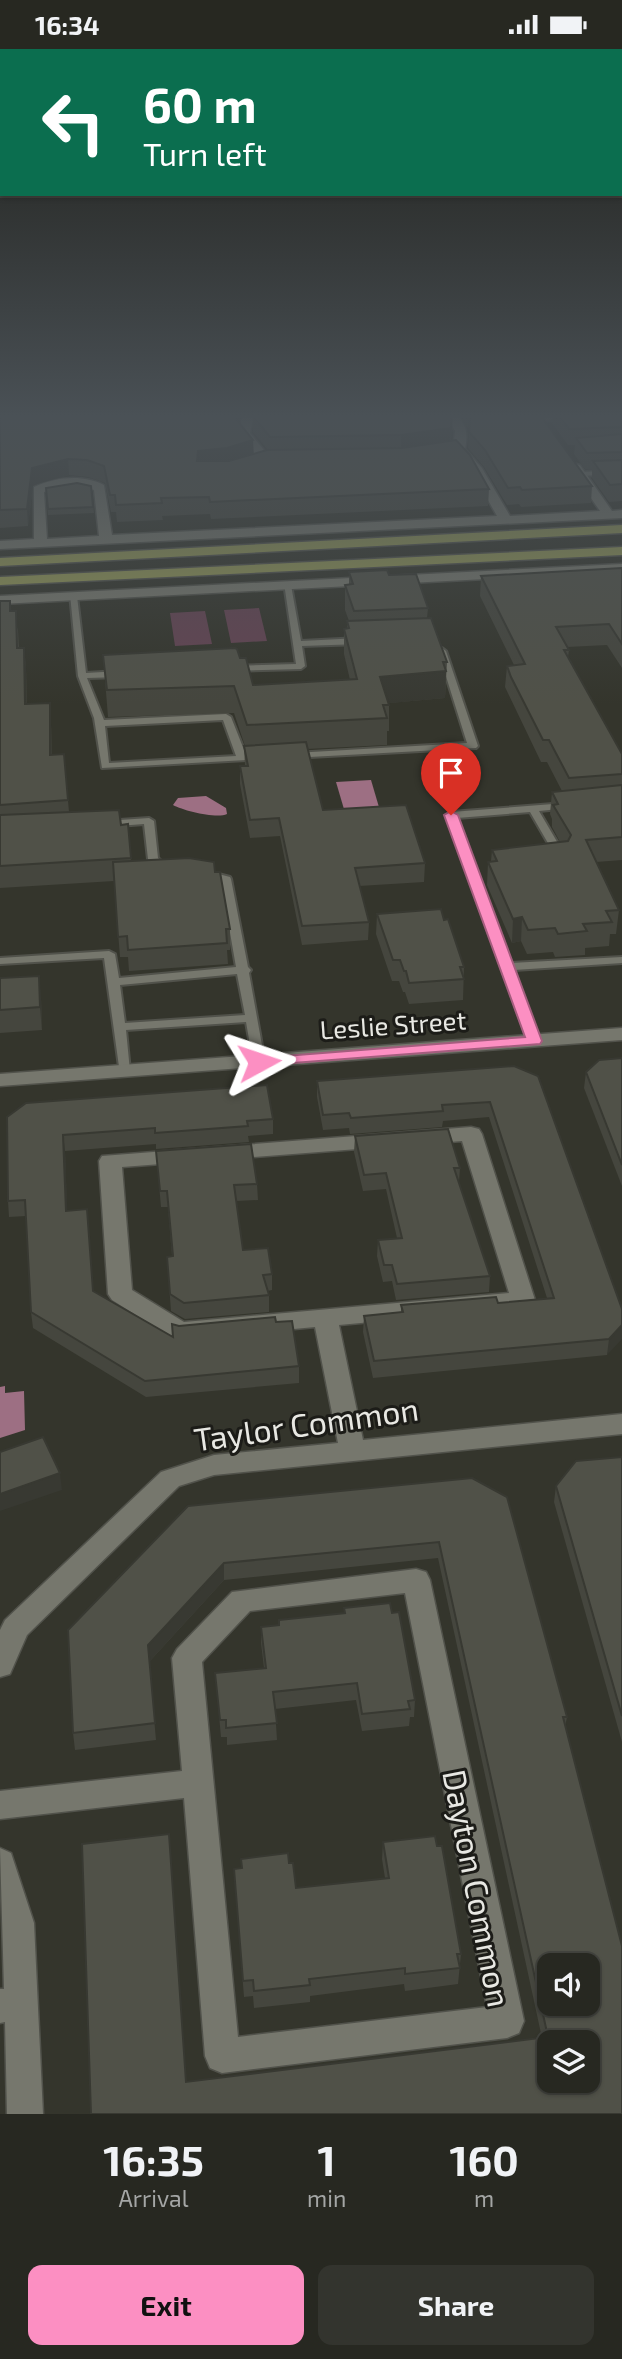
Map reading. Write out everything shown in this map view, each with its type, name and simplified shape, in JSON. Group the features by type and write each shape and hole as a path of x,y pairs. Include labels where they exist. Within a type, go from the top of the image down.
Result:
{"main road":[{"path":"0,562 622,530"},
{"path":"0,581 622,551"}],"street":[{"path":"39,511 41,543"},
{"path":"103,511 106,540"},
{"path":"501,511 506,520"},
{"path":"0,545 615,515"},
{"path":"0,600 622,568"},
{"name":"Leslie Street","path":"0,1080 622,1034"},
{"path":"471,1134 523,1300 325,1317 180,1331 120,1294 110,1161 471,1134"},
{"path":"325,1317 352,1449"},
{"name":"Taylor Common","path":"0,1665 15,1628 170,1479 214,1465 622,1423"},
{"name":"Dayton Common","path":"416,1580 506,2021 222,2056 197,1783 187,1658 242,1600 416,1580"},
{"path":"0,1805 197,1783"},
{"path":"0,1863 18,1923 11,2004 24,2114"}],"lane":[{"path":"219,670 301,666 287,585"},
{"path":"73,596 82,676 100,723 105,766 269,757"},
{"path":"282,756 473,746 438,638"},
{"path":"297,644 374,641"},
{"path":"82,676 137,674"},
{"path":"100,723 226,717 242,758"},
{"path":"534,1041 451,815 584,805"},
{"path":"533,809 562,859 549,861"},
{"path":"95,825 149,821 153,859 164,868 176,869"},
{"path":"470,868 484,867"},
{"path":"200,873 226,879 259,1062"},
{"path":"0,961 109,954 124,1071"},
{"path":"507,967 622,960"},
{"path":"114,982 244,971"},
{"path":"120,1027 251,1018"}],"shaded area":[{"path":"259,608 267,641 231,643 224,610"},
{"path":"205,611 212,644 175,646 170,613"},
{"path":"371,780 381,814 346,816 336,782"},
{"path":"206,796 226,808 227,814 200,814 173,805 178,798"},
{"path":"5,1386 5,1393 24,1391 25,1430 0,1438 0,1387"}],"building":[{"path":"622,568 622,644 609,624 556,627 569,650 564,650 622,754 622,774 569,778 549,740 543,740 511,677 507,666 525,664 481,576"},
{"path":"387,570 389,575 416,574 428,608 354,611 345,585 353,584 349,572"},
{"path":"0,601 10,601 10,611 16,611 17,648 24,648 25,704 50,703 50,755 64,754 68,800 0,805"},
{"path":"431,618 447,662 443,662 446,671 380,677 389,705 383,705 387,718 247,725 234,686 107,690 103,655 235,648 240,658 246,658 253,685 357,679 344,629 349,628 347,621"},
{"path":"306,742 323,810 406,805 425,863 355,868 369,922 302,926 279,818 250,820 240,766 248,766 244,746"},
{"path":"622,785 622,837 586,840 619,910 606,911 612,922 583,924 587,931 558,934 555,928 528,930 522,917 513,919 488,862 497,861 492,850 568,841 571,835 553,805 558,804 552,792"},
{"path":"119,810 121,825 128,824 131,858 0,866 0,815"},
{"path":"189,858 214,862 215,872 220,872 230,929 226,929 227,943 128,950 127,936 118,937 113,862"},
{"path":"441,909 444,920 448,919 464,967 460,967 464,979 409,983 400,960 393,960 377,914"},
{"path":"39,976 40,1007 0,1010 0,978"},
{"path":"622,1058 622,1165 586,1072 599,1060"},
{"path":"514,1066 538,1076 622,1309 622,1325 609,1339 374,1361 364,1316 403,1312 401,1305 496,1297 498,1303 554,1298 490,1102 442,1105 443,1111 351,1118 349,1113 323,1115 317,1081"},
{"path":"267,1085 273,1119 247,1121 248,1126 155,1133 155,1128 63,1135 66,1211 87,1209 93,1291 173,1337 172,1324 179,1326 275,1317 276,1322 292,1321 299,1366 145,1381 31,1312 25,1200 8,1201 7,1117 26,1103"},
{"path":"448,1129 460,1168 454,1168 490,1276 397,1284 392,1265 384,1265 378,1240 402,1238 386,1173 364,1175 355,1136"},
{"path":"251,1144 257,1184 234,1185 243,1250 268,1248 272,1274 263,1275 269,1295 184,1303 170,1294 167,1257 173,1256 167,1191 160,1191 156,1151"},
{"path":"43,1437 60,1473 0,1494 0,1452"},
{"path":"622,1457 622,1716 556,1486 576,1461"},
{"path":"472,1478 507,1497 567,1717 563,1717 622,1946 622,2114 91,2114 82,1844 169,1834 186,2082 537,2038 537,2093 600,2093 600,2030 546,2030 543,2016 600,2016 600,1953 537,1953 537,1987 439,1542 224,1563 148,1645 155,1723 73,1733 68,1630 188,1506"},
{"path":"390,1603 392,1613 399,1612 415,1700 408,1701 410,1709 362,1714 357,1683 273,1692 277,1723 226,1728 226,1720 220,1720 215,1673 266,1668 261,1627 279,1625 279,1620 345,1613 344,1608"},
{"path":"435,1836 437,1846 442,1846 461,1954 457,1954 460,1968 405,1974 405,1968 309,1979 310,1985 254,1991 253,1980 243,1981 234,1869 242,1868 241,1859 288,1853 289,1863 293,1863 296,1888 389,1878 383,1842"}],"route":[{"path":"259,1062 534,1041 451,815"}]}
